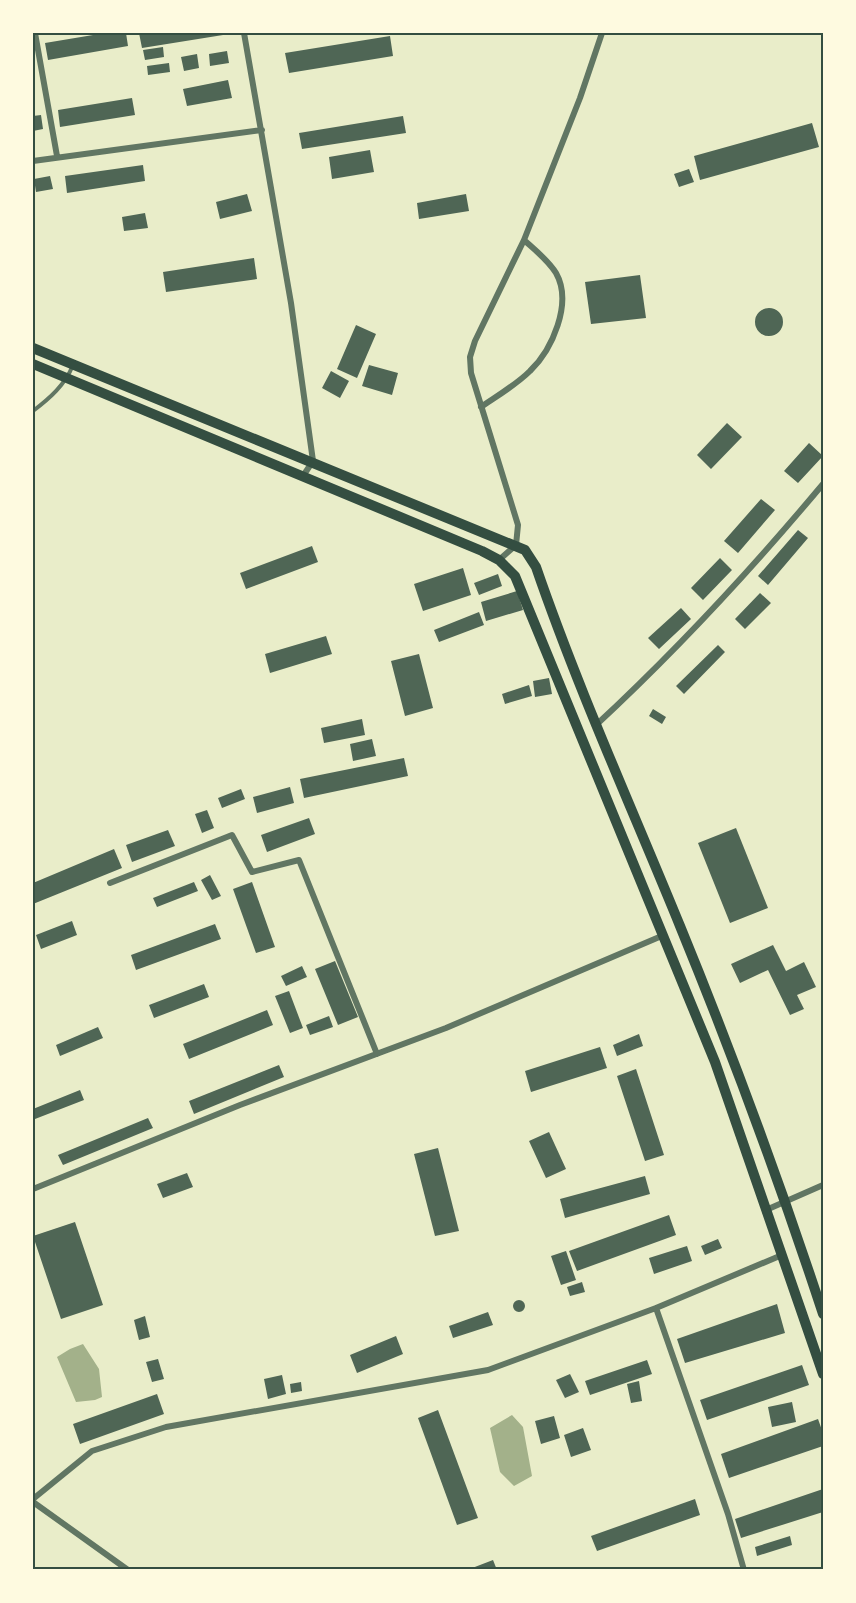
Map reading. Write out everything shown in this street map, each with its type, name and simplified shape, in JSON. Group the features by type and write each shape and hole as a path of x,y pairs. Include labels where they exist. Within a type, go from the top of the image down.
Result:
{"main road":[{"path":"33,348 313,461 474,531 516,544 525,550 536,567 596,726 680,927 785,1203 823,1314"},
{"path":"33,364 499,560 515,576 525,596 568,709 665,935 715,1062 823,1374"}],"street":[{"path":"35,33 57,156"},
{"path":"244,33 291,303 313,461 303,476"},
{"path":"499,560 516,544 518,525 471,373 470,357 475,341 524,240 580,98 602,33"},
{"path":"33,161 262,130"},
{"path":"481,407 530,371 546,350 556,331 561,311 558,276 524,240"},
{"path":"596,726 666,659 751,571 823,484"},
{"path":"110,883 232,835 252,872 299,860 377,1054"},
{"path":"34,1187 240,1105 446,1028 665,935"},
{"path":"766,1210 823,1185"},
{"path":"128,1570 33,1500 92,1451 166,1427 488,1370 656,1308 782,1254"},
{"path":"656,1308 728,1514 744,1570"}],"lane":[{"path":"33,411 49,399 68,379 74,364"}],"shaded area":[{"path":"83,1344 99,1369 102,1397 76,1402 57,1357"},
{"path":"512,1415 523,1427 532,1476 514,1486 500,1472 490,1428"}],"building":[{"path":"105,33 126,33 128,46 48,60 45,43"},
{"path":"139,33 222,33 223,35 142,48"},
{"path":"390,36 393,56 289,73 285,53"},
{"path":"163,47 164,57 145,60 143,50"},
{"path":"227,51 229,63 210,66 209,54"},
{"path":"197,54 199,68 184,71 181,57"},
{"path":"169,63 170,72 148,75 147,66"},
{"path":"228,80 232,98 187,106 183,89"},
{"path":"132,98 135,115 60,127 58,110"},
{"path":"41,115 43,129 33,131 33,116"},
{"path":"403,116 406,133 302,149 299,133"},
{"path":"812,123 819,147 700,180 694,156"},
{"path":"370,150 374,172 332,179 329,157"},
{"path":"143,165 145,181 67,193 65,176"},
{"path":"689,169 694,182 679,187 674,174"},
{"path":"50,176 53,189 36,192 34,179"},
{"path":"247,194 252,211 220,219 216,202"},
{"path":"466,194 469,211 419,219 417,203"},
{"path":"145,213 148,228 124,231 122,217"},
{"path":"254,258 257,279 166,292 163,272"},
{"path":"640,275 646,318 591,324 585,282"},
{"path":"769,308 779,312 783,322 779,332 769,336 759,332 755,322 759,312"},
{"path":"356,325 376,334 357,378 337,369"},
{"path":"369,365 398,373 392,395 362,386"},
{"path":"331,371 349,381 340,398 322,388"},
{"path":"727,423 742,437 711,469 697,455"},
{"path":"809,443 823,456 798,483 784,471"},
{"path":"761,499 775,510 738,553 724,541"},
{"path":"798,530 808,538 768,585 758,576"},
{"path":"312,546 318,562 246,589 240,573"},
{"path":"720,558 732,570 703,600 691,588"},
{"path":"463,568 471,595 423,611 414,584"},
{"path":"498,574 502,586 479,595 474,583"},
{"path":"517,591 523,610 486,621 481,602"},
{"path":"760,593 771,603 745,629 735,619"},
{"path":"681,608 691,619 659,649 648,638"},
{"path":"479,612 484,625 439,642 434,630"},
{"path":"326,636 332,654 270,673 265,654"},
{"path":"718,645 725,652 684,694 676,686"},
{"path":"419,654 433,708 405,716 391,661"},
{"path":"549,678 552,694 535,697 533,681"},
{"path":"529,685 532,696 505,704 502,694"},
{"path":"653,709 666,717 662,724 649,716"},
{"path":"362,719 365,735 324,743 321,728"},
{"path":"372,739 376,756 353,761 350,744"},
{"path":"404,758 408,776 304,798 300,779"},
{"path":"290,787 294,803 257,813 253,797"},
{"path":"241,789 245,799 222,808 218,798"},
{"path":"207,810 214,828 202,833 195,814"},
{"path":"309,818 315,834 267,852 261,835"},
{"path":"736,828 768,908 730,923 698,843"},
{"path":"168,830 175,846 132,862 126,845"},
{"path":"114,849 122,868 33,904 33,883"},
{"path":"210,875 221,896 212,900 201,880"},
{"path":"194,882 198,891 157,907 153,898"},
{"path":"252,882 275,947 256,953 233,889"},
{"path":"72,921 77,935 41,949 36,935"},
{"path":"215,924 221,939 136,970 131,955"},
{"path":"773,945 786,971 804,962 816,987 797,995 804,1009 790,1015 768,970 740,983 731,964"},
{"path":"335,961 358,1017 338,1025 315,969"},
{"path":"302,966 307,977 286,986 281,976"},
{"path":"204,984 209,997 154,1018 149,1005"},
{"path":"289,991 303,1028 290,1033 275,996"},
{"path":"267,1010 273,1025 189,1059 183,1044"},
{"path":"329,1016 333,1027 310,1035 306,1025"},
{"path":"98,1027 103,1038 60,1056 56,1045"},
{"path":"639,1034 643,1046 617,1056 613,1045"},
{"path":"600,1047 607,1068 531,1092 525,1071"},
{"path":"279,1065 284,1077 194,1114 189,1101"},
{"path":"636,1069 664,1155 645,1161 617,1076"},
{"path":"80,1090 84,1100 35,1119 33,1109"},
{"path":"148,1118 153,1128 63,1165 58,1155"},
{"path":"549,1132 566,1169 546,1178 529,1141"},
{"path":"438,1148 459,1231 435,1236 414,1154"},
{"path":"187,1173 193,1187 163,1198 157,1184"},
{"path":"645,1176 650,1194 565,1218 560,1199"},
{"path":"669,1215 676,1235 577,1271 569,1251"},
{"path":"75,1222 103,1305 61,1319 33,1236"},
{"path":"718,1239 722,1248 705,1255 701,1246"},
{"path":"687,1246 692,1261 654,1274 649,1258"},
{"path":"566,1251 576,1280 561,1285 551,1256"},
{"path":"582,1282 585,1292 570,1296 567,1287"},
{"path":"521,1300 524,1301 524,1311 517,1312 514,1311 513,1304 514,1301"},
{"path":"777,1304 785,1333 685,1363 677,1339"},
{"path":"488,1312 493,1325 453,1338 449,1326"},
{"path":"145,1316 150,1337 139,1340 134,1320"},
{"path":"396,1336 403,1354 357,1373 350,1355"},
{"path":"158,1359 164,1379 152,1382 146,1362"},
{"path":"647,1360 652,1374 590,1395 585,1381"},
{"path":"802,1365 809,1385 707,1420 700,1400"},
{"path":"570,1374 579,1392 565,1398 556,1380"},
{"path":"282,1375 286,1394 268,1399 264,1379"},
{"path":"639,1381 642,1401 631,1403 627,1384"},
{"path":"301,1382 302,1391 291,1393 290,1384"},
{"path":"157,1394 164,1414 80,1444 73,1424"},
{"path":"792,1402 796,1422 772,1427 768,1407"},
{"path":"438,1410 478,1518 457,1525 418,1418"},
{"path":"554,1416 560,1438 541,1444 535,1421"},
{"path":"818,1419 823,1433 823,1446 729,1478 721,1454"},
{"path":"583,1428 591,1450 571,1457 564,1435"},
{"path":"823,1489 823,1512 741,1538 735,1519"},
{"path":"695,1499 700,1515 597,1551 591,1536"},
{"path":"790,1536 792,1545 757,1556 755,1547"},
{"path":"493,1560 497,1570 467,1570"}]}
